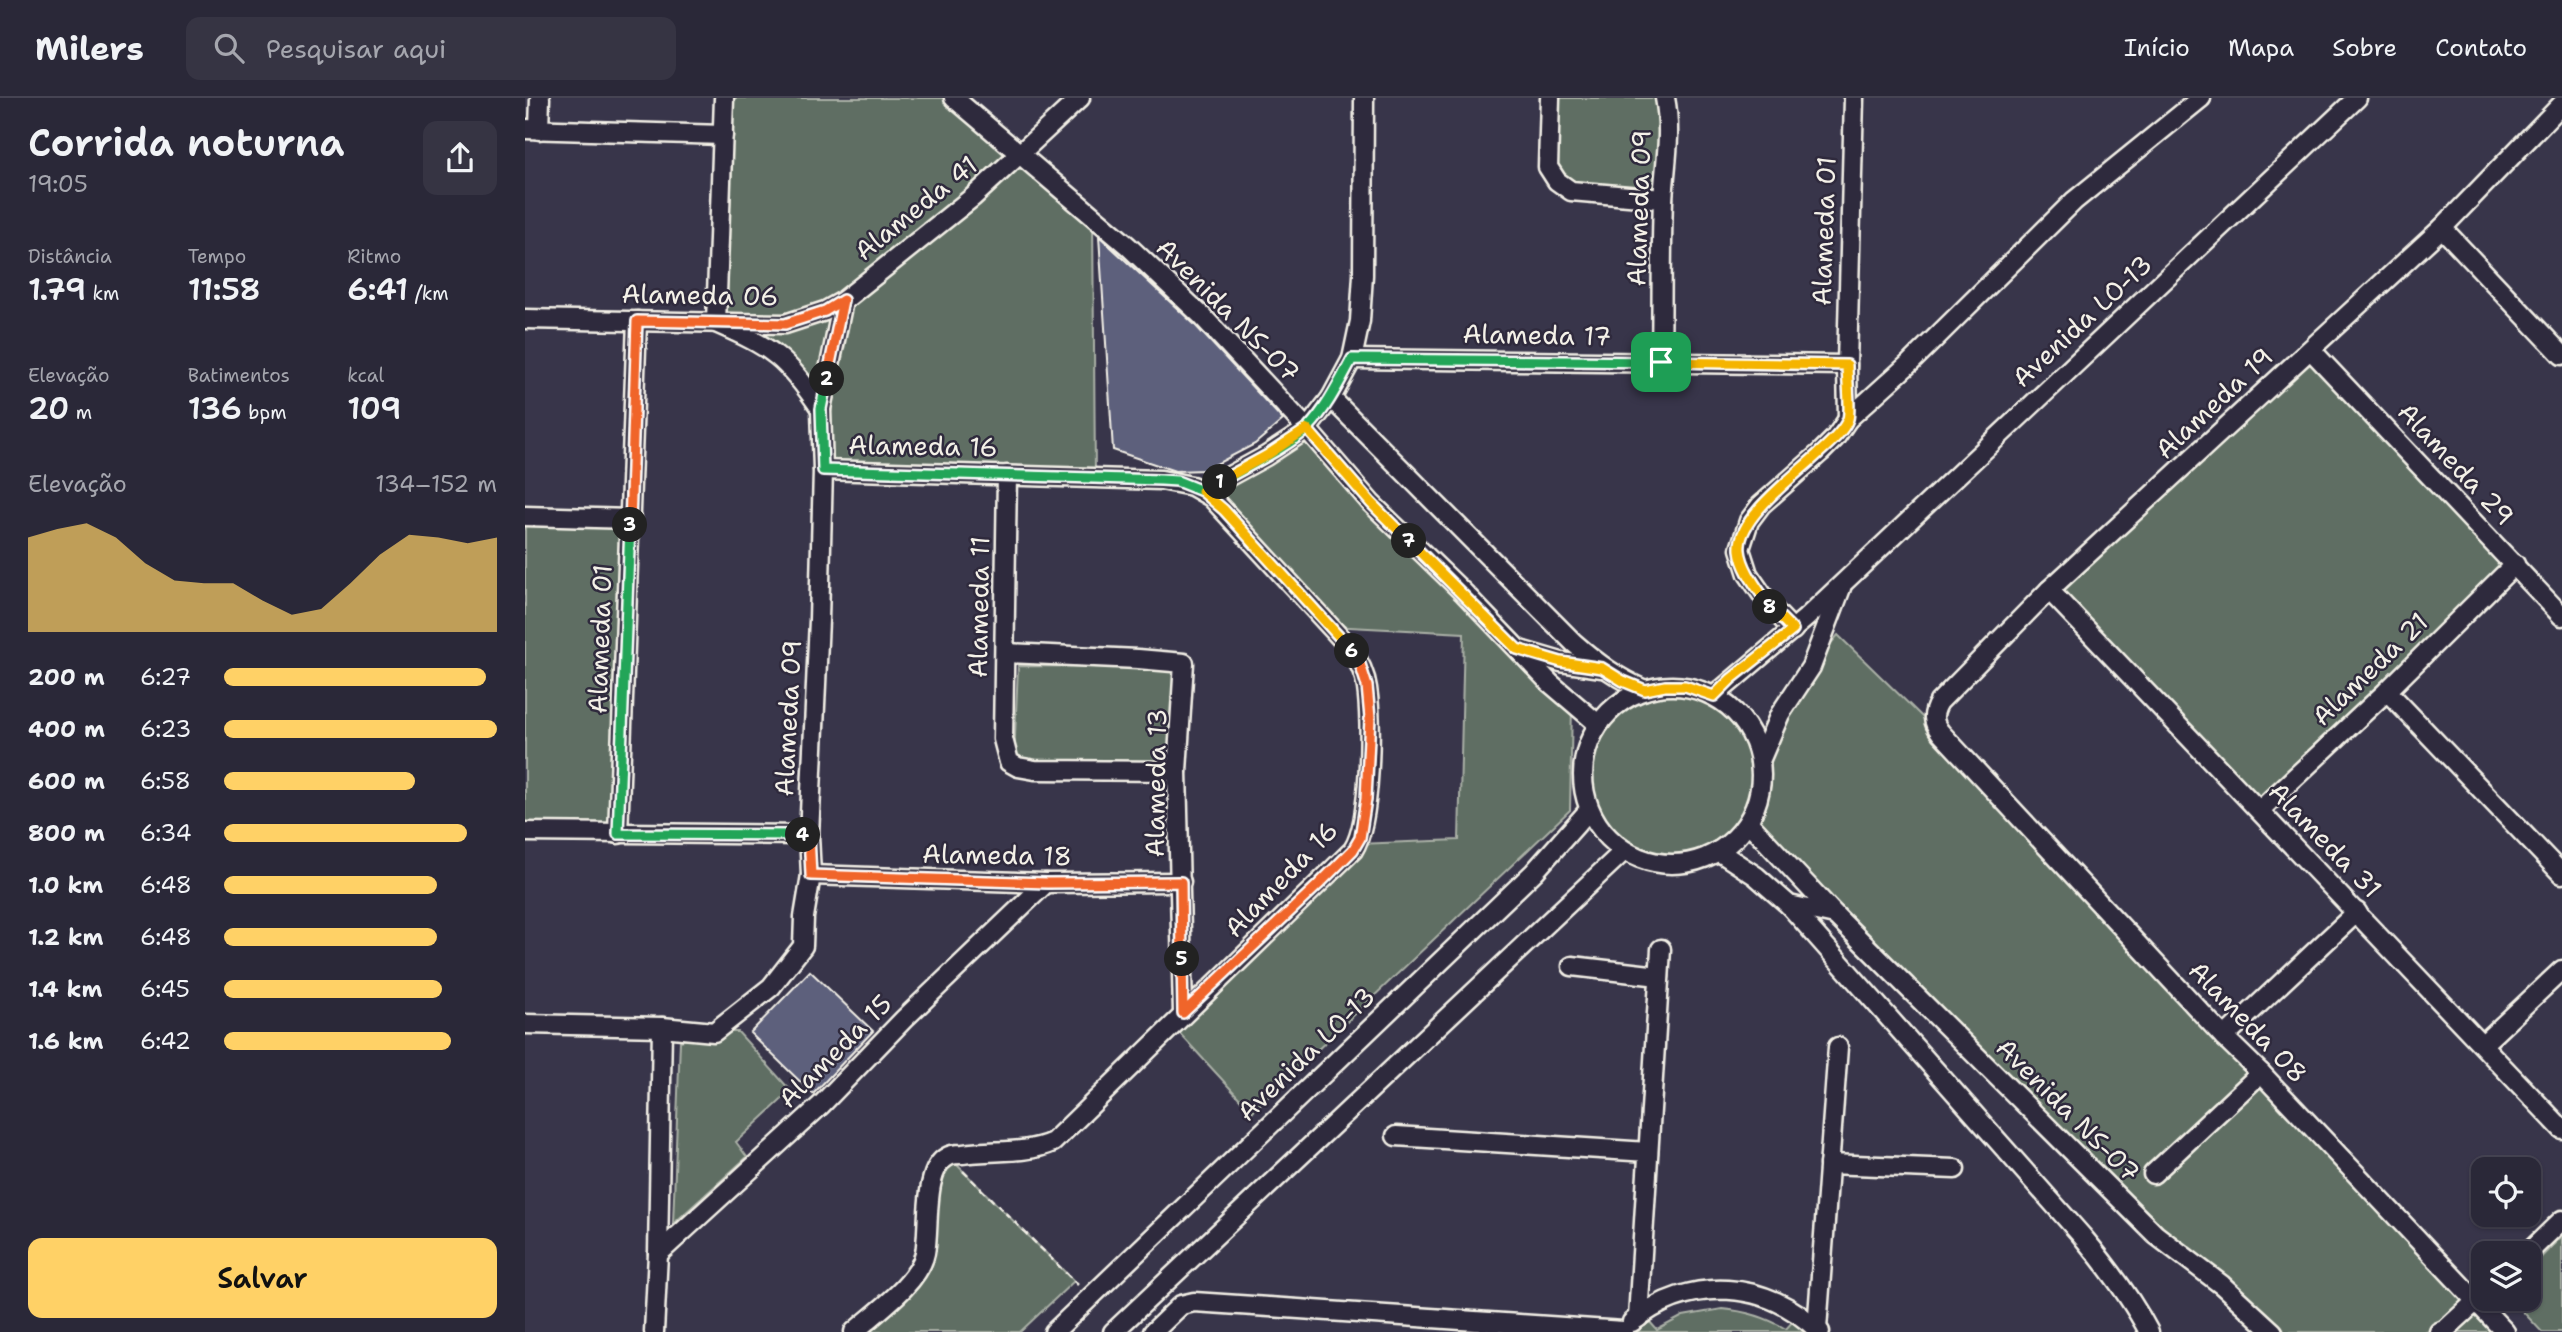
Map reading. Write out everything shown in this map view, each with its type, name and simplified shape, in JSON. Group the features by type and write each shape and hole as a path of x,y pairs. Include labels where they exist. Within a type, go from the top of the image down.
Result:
{"street":[{"path":"540,98 532,130 723,135"},
{"path":"724,98 716,323 760,342 778,355 799,376 821,409"},
{"name":"Avenida NS-07","path":"954,98 1128,246 1193,307 1307,429 1371,503 1572,704 1598,724"},
{"name":"Alameda 41","path":"843,300 968,201 1080,98"},
{"path":"1202,491 1266,456 1307,429 1331,397 1352,359 1360,321 1363,275 1364,98"},
{"path":"1550,98 1548,167 1557,181 1571,191 1663,199"},
{"name":"Alameda 09","path":"1661,362 1663,199 1669,146 1665,98"},
{"name":"Alameda 01","path":"1848,419 1854,98"},
{"path":"1793,630 1770,606 1748,573 1740,549 1749,521 1761,505 1821,452 1848,419 1910,363 2074,201 2201,98"},
{"name":"Avenida LO-13","path":"1714,696 1731,679 1793,630 2357,98"},
{"name":"Alameda 19","path":"1953,747 1933,720 1934,710 1939,702 2049,590 2442,228 2562,104"},
{"path":"2442,228 2562,355"},
{"path":"821,409 843,300"},
{"name":"Alameda 06","path":"525,319 785,324 825,311 843,300"},
{"name":"Alameda 01","path":"618,834 637,321"},
{"name":"Alameda 29","path":"2311,350 2562,615"},
{"name":"Alameda 17","path":"1352,359 1847,365"},
{"path":"1331,397 1574,643 1602,668 1645,690"},
{"name":"Alameda 09","path":"662,1027 713,1032 771,987 803,946 804,917 811,875 809,835 823,470 821,409"},
{"name":"Alameda 16","path":"823,470 1177,481 1202,491 1224,510 1350,648 1360,664 1367,686 1370,718 1364,819 1357,844 1052,1142 1038,1148 948,1156"},
{"name":"Alameda 11","path":"1007,475 1003,739 1009,762 1013,766 1026,769 1177,771"},
{"path":"525,516 631,519"},
{"name":"Alameda 21","path":"2260,810 2387,691 2515,564"},
{"name":"Avenida LO-13","path":"1760,761 1780,714 1811,667 1844,582"},
{"name":"Alameda 31","path":"2049,590 2562,1129"},
{"path":"1517,649 1561,662 1602,668"},
{"name":"Alameda 13","path":"1006,653 1184,663 1177,771 1183,1013"},
{"path":"1665,686 1685,686 1714,696 1735,712 1747,726 1760,761 1761,782 1756,802 1748,821 1735,838 1718,851 1696,861 1671,864 1647,861 1624,851 1610,840 1589,810 1582,781 1585,751 1598,724 1611,709 1645,690 1665,686"},
{"path":"2387,691 2562,874"},
{"name":"Alameda 08","path":"1953,747 2224,1037 2471,1289"},
{"name":"Avenida LO-13","path":"1054,1332 1534,872 1589,810"},
{"name":"Avenida NS-07","path":"1748,821 1835,915 2156,1236 2222,1285 2273,1332"},
{"path":"525,831 809,835"},
{"path":"1113,1332 1624,851"},
{"path":"1718,851 1756,876 1789,905 2115,1275 2149,1332"},
{"name":"Alameda 18","path":"811,875 1047,883 1181,882"},
{"name":"Alameda 15","path":"658,1254 821,1105 904,1019 1047,883"},
{"path":"1789,905 1835,915"},
{"path":"2224,1037 2357,912"},
{"path":"1638,1318 1661,949"},
{"path":"1572,966 1659,976"},
{"path":"2483,1044 2562,970"},
{"path":"525,1024 662,1027 654,1332"},
{"path":"1818,1330 1837,1047"},
{"path":"2153,1174 2262,1073"},
{"path":"1396,1136 1649,1152"},
{"path":"855,1332 909,1282 922,1264 932,1177 938,1164 948,1156"},
{"path":"1829,1164 1955,1169"},
{"path":"2541,1243 2559,1229"},
{"path":"1641,1276 1650,1289 1667,1300"},
{"path":"1794,1310 1808,1301 1820,1285"},
{"path":"1153,1332 1181,1305 1188,1303 1623,1332 1638,1318 1667,1300 1706,1290 1733,1289 1765,1296 1794,1310 1818,1330"},
{"path":"2444,1331 2471,1306"},
{"name":"Alameda 08","path":"2490,1311 2505,1332"}],"path":[{"path":"948,1156 1090,1297"}],"green space":[{"path":"724,98 958,98 1093,216 1095,477 823,470 821,409 799,376 716,323"},
{"path":"1550,98 1665,98 1663,199 1571,191 1551,175"},
{"path":"2311,350 2515,564 2260,810 2049,590"},
{"path":"1307,429 1572,704 1570,810 1252,1112 1171,1024 1357,844 1459,840 1464,633 1330,626 1202,491"},
{"path":"525,516 631,519 618,834 525,830"},
{"path":"1838,635 1953,747 2471,1295 2471,1311 2486,1311 2506,1332 2261,1332 2152,1239 1747,822 1728,842 1717,849 1682,862 1645,860 1629,854 1610,838 1599,824 1584,790 1584,757 1597,728 1620,705 1649,691 1682,688 1715,698 1746,725 1759,760 1811,667"},
{"path":"1018,666 1184,667 1174,765 1014,760"},
{"path":"714,1032 738,1032 791,1091 736,1142 747,1157 673,1224 680,1041"},
{"path":"948,1156 1074,1281 1020,1332 854,1332 909,1282"},
{"path":"2562,1221 2562,1332 2542,1332 2522,1311 2541,1311 2541,1258 2561,1237 2554,1228"},
{"path":"1722,1309 1755,1315 1786,1329 1793,1321 1807,1332 1636,1332 1649,1321 1657,1330 1683,1316"}],"building":[{"path":"1099,236 1194,324 1283,420 1255,444 1205,470 1175,471 1113,450"},
{"path":"810,971 873,1031 813,1094 750,1033"}],"route":[{"path":"1661,362 1352,359 1331,397 1307,429 1266,456 1202,491 1177,481 1161,480 823,470 821,409 843,300 825,311 785,324 637,321 618,834 809,835 811,875 1047,883 1181,882 1183,1013 1318,885 1357,844 1364,819 1370,718 1367,686 1360,664 1350,648 1224,510 1202,491 1266,456 1307,429 1371,503 1464,593 1517,649 1561,662 1602,668 1645,690 1685,686 1714,696 1731,679 1793,630 1770,606 1748,573 1740,549 1749,521 1761,505 1821,452 1848,419 1847,365 1661,362"}]}
